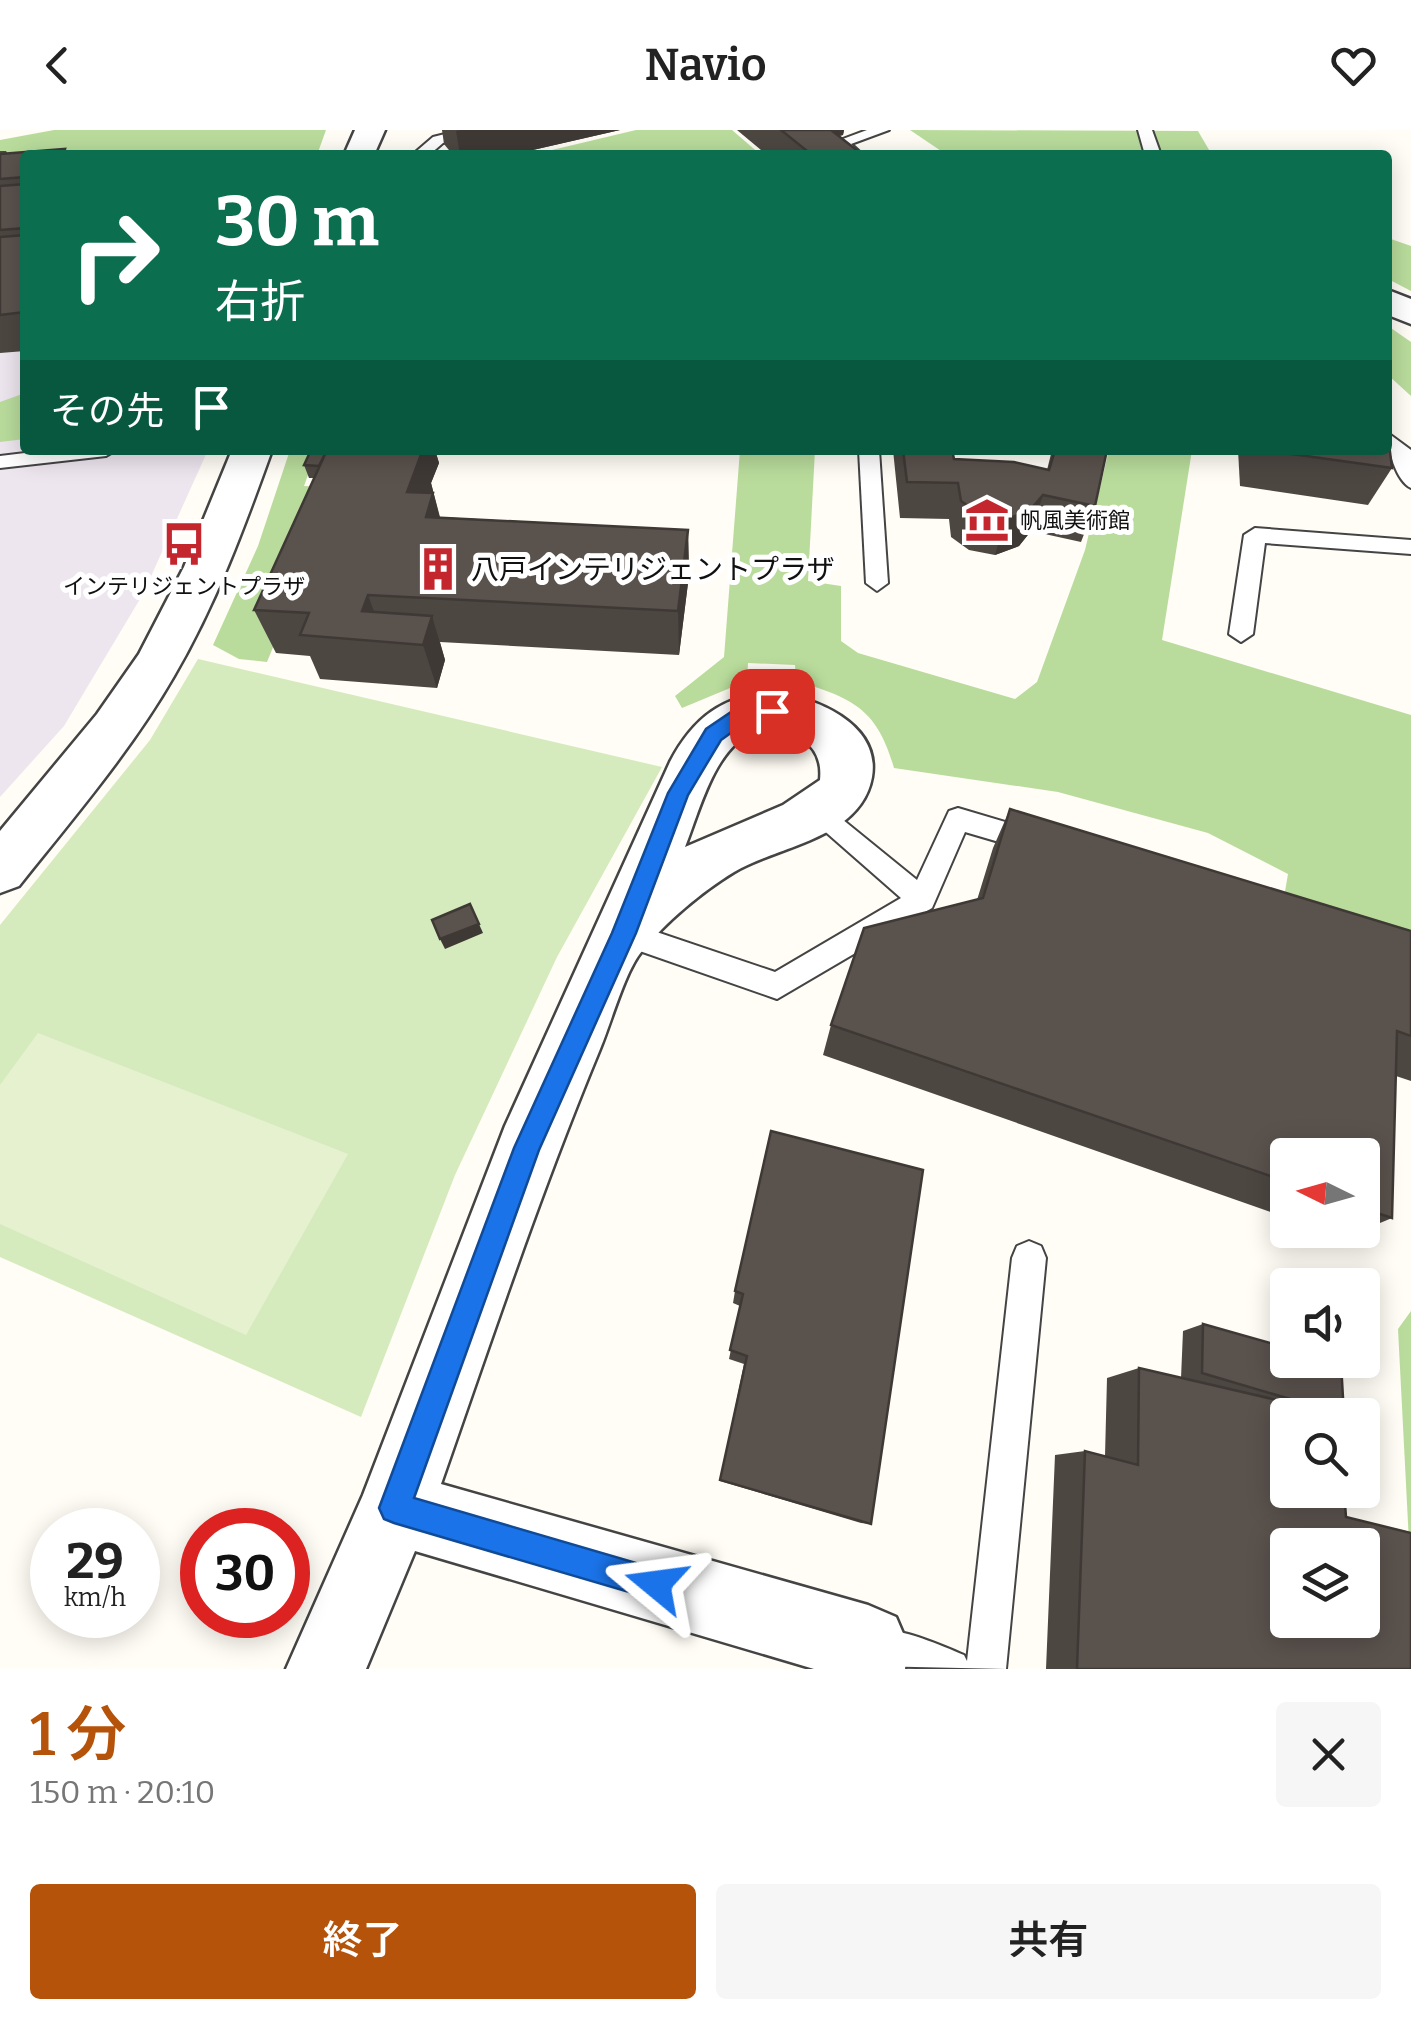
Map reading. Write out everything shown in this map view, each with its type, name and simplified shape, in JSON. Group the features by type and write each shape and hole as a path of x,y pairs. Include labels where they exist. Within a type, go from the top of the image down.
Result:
{"street":[{"path":"0,870 115,728 174,636 250,455"},
{"path":"326,1669 394,1508 527,1148 624,933 695,762 714,734 741,715 772,711 812,719 835,733 847,762 843,789 821,813 719,853 676,884 624,933"},
{"path":"394,1508 867,1657"}],"lane":[{"path":"426,150 438,140 480,130"},
{"path":"849,150 840,143 882,130"},
{"path":"1392,443 1403,453 1411,481"},
{"path":"0,462 62,455"},
{"path":"869,455 877,583"},
{"path":"1240,634 1256,535 1411,547"},
{"path":"821,813 922,900"},
{"path":"624,933 777,986 922,900 958,818 1050,846"},
{"path":"986,1669 1029,1258"},
{"path":"867,1657 950,1669"}],"shaded area":[{"path":"20,159 20,455 206,455 143,594 64,726 0,797 0,161"}],"green space":[{"path":"54,130 326,130 319,150 20,150 20,154 0,157 0,140"},
{"path":"636,130 732,130 755,150 552,150"},
{"path":"910,130 1198,131 1209,150 940,150"},
{"path":"1392,239 1411,246 1411,291 1392,281"},
{"path":"1392,329 1411,342 1411,396 1392,379"},
{"path":"20,395 20,440 0,442 0,402"},
{"path":"288,455 315,455 304,486 325,487 335,496 267,662 239,659 213,645 258,546"},
{"path":"740,455 815,455 808,581 841,586 841,641 858,653 1015,699 1037,682 1085,550 1108,455 1191,455 1162,640 1411,715 1411,962 1280,921 1288,874 1208,833 1058,792 894,768 879,731 860,708 833,693 796,681 795,665 748,663 747,681 682,708 675,696 724,657"},
{"path":"198,659 662,767 557,957 455,1175 361,1417 0,1257 0,925 150,740"},
{"path":"38,1033 348,1154 246,1335 0,1224 0,1085"},
{"path":"1411,1311 1411,1581 1398,1329"}],"building":[{"path":"781,130 831,130 857,150 806,150"},
{"path":"20,152 20,177 0,179 0,154"},
{"path":"20,184 20,228 0,230 0,186"},
{"path":"20,235 20,313 0,315 0,237"},
{"path":"309,455 324,455 319,466 304,465"},
{"path":"325,455 421,455 407,492 433,493 426,517 688,530 678,611 368,595 362,611 432,616 423,645 300,635 309,613 254,610"},
{"path":"904,455 953,455 954,459 1014,462 1049,470 1054,455 1106,455 1095,506 1043,495 1030,510 1005,520 979,514 961,501 958,483 907,482"},
{"path":"1299,455 1390,455 1392,468"},
{"path":"1010,809 1411,931 1411,1036 1397,1031 1392,1218 1380,1214 1380,1138 1270,1138 1270,1176 831,1025 864,928 983,898"},
{"path":"470,904 479,924 440,939 432,920"},
{"path":"771,1131 923,1170 871,1524 720,1480 747,1356 730,1350 743,1294 735,1291"},
{"path":"1203,1324 1270,1343 1270,1378 1342,1378 1343,1398 1287,1398 1202,1373"},
{"path":"1139,1368 1270,1398 1270,1508 1345,1508 1346,1517 1411,1533 1411,1669 1077,1669 1085,1451 1138,1465"}],"place":[{"name":"帆風美術館","path":"987,520"},
{"name":"インテリジェントプラザ","path":"184,544"},
{"name":"八戸インテリジェントプラザ","path":"438,569"}],"route":[{"path":"656,1584 394,1508 527,1148 624,933 678,793 714,734 741,715 772,711"}]}
